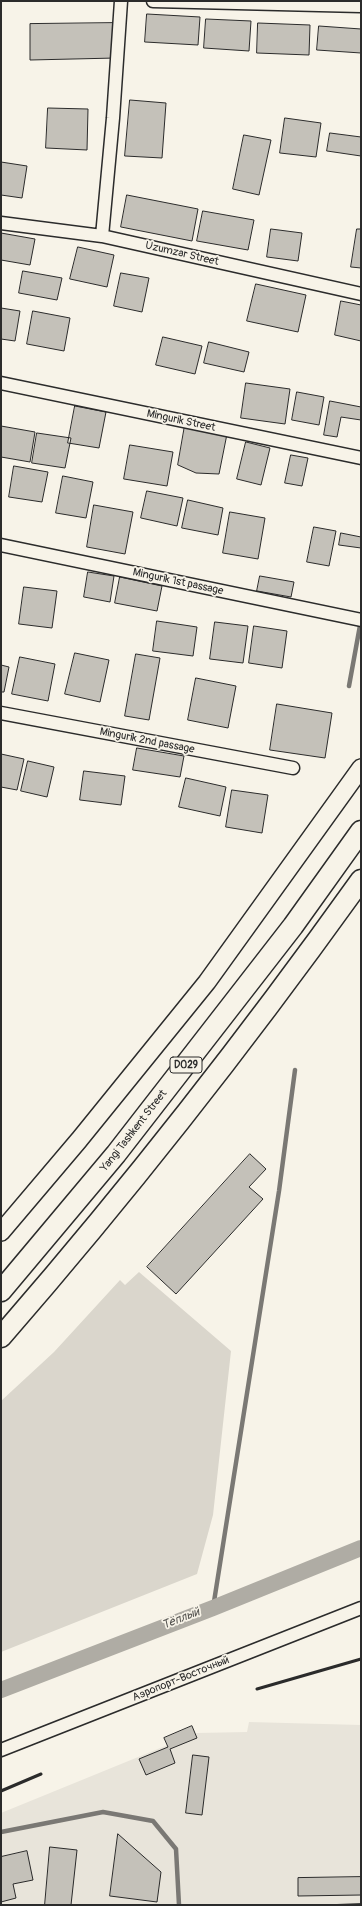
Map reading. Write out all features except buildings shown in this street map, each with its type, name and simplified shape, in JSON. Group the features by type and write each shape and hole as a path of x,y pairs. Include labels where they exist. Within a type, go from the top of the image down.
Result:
{"highway":[{"name":"Yangi Tashkent Street","path":"1,1291 116,1154 293,926 361,831"},
{"name":"D029","path":"1,1337 137,1176 286,984 361,880"}],"main road":[{"path":"1,1232 79,1140 207,982 361,768"}],"street":[{"path":"102,236 113,118 121,1"},
{"path":"153,1 361,6"},
{"name":"Uzumzar Street","path":"1,223 102,236 361,294"},
{"name":"Mingurik Street","path":"1,383 361,458"},
{"name":"Mingurik 1st passage","path":"1,545 358,619"},
{"name":"Mingurik 2nd passage","path":"1,713 293,768"},
{"name":"Аэропорт-Восточный","path":"1,1750 361,1608"}],"shaded area":[{"path":"139,1272 231,1351 213,1515 197,1574 1,1652 1,1401 54,1352 120,1280 125,1285"},
{"path":"249,1722 361,1725 361,1905 1,1905 1,1813 197,1733 247,1732"}],"waterway":[{"path":"349,686 361,620"},
{"path":"213,1608 279,1191 295,1070"},
{"name":"Тёплый","path":"1,1690 213,1608 361,1548"},
{"path":"1,1832 103,1812 153,1821 176,1849 179,1905"}],"railway":[{"path":"257,1689 361,1659"},
{"path":"1,1791 41,1774"}]}
